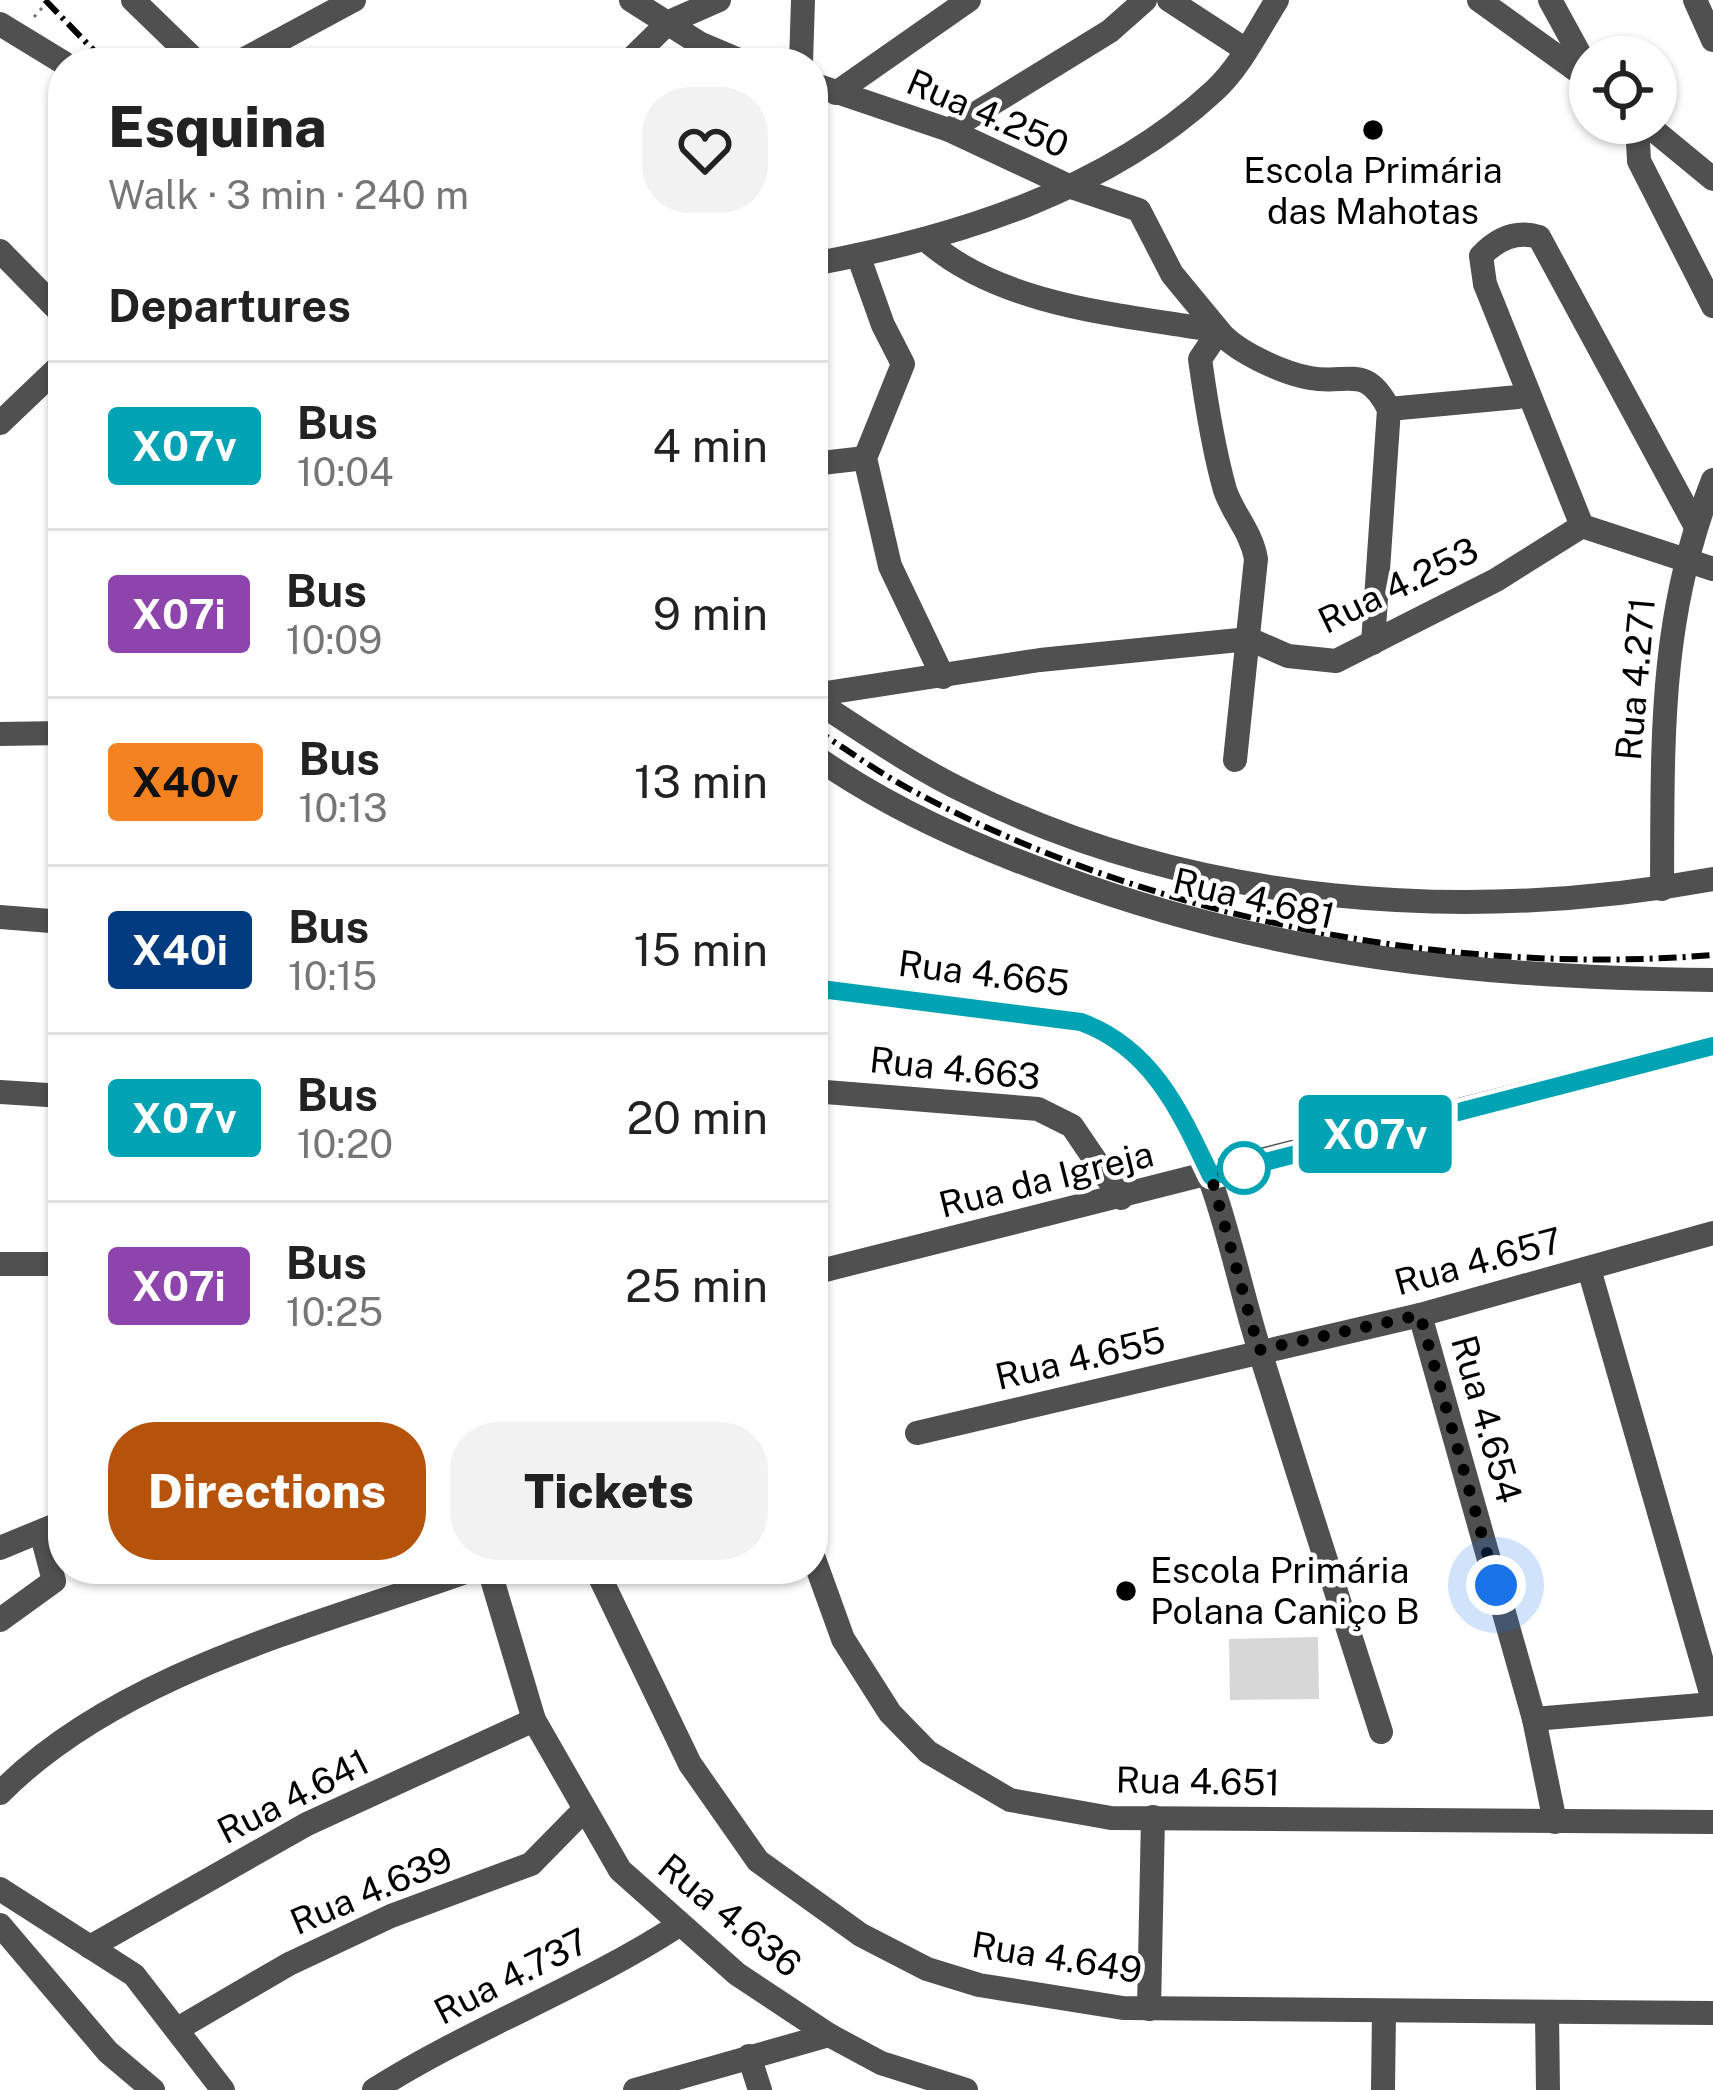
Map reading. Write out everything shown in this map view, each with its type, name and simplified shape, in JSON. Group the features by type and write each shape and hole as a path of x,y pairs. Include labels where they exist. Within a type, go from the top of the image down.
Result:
{"street":[{"path":"133,0 182,48"},
{"path":"265,48 354,0"},
{"path":"631,0 712,48"},
{"path":"642,48 669,22 719,0"},
{"path":"801,48 802,0"},
{"path":"828,86 969,0"},
{"path":"949,130 1110,31 1145,0"},
{"path":"1168,0 1246,50"},
{"name":"Rua 4.250","path":"828,89 949,130 1071,187 1216,90 1277,0"},
{"path":"1479,0 1569,62"},
{"path":"1550,0 1569,36"},
{"path":"1695,0 1713,40"},
{"path":"0,24 48,53"},
{"path":"1640,144 1640,161 1713,306"},
{"path":"1668,144 1713,179"},
{"path":"828,261 925,239 1071,187 1139,210 1172,274 1228,342 1312,379 1348,375 1368,382 1389,410 1373,643"},
{"path":"1695,525 1539,237 1523,232 1493,244 1481,256 1486,284 1582,526 1713,569"},
{"path":"925,239 962,266 1049,298 1219,331"},
{"path":"0,251 48,300"},
{"path":"858,255 903,364 865,458 890,566 943,677"},
{"path":"1219,331 1200,358 1226,494 1254,544 1235,760"},
{"path":"0,423 48,377"},
{"path":"1389,410 1518,397"},
{"path":"828,462 865,458"},
{"name":"Rua 4.271","path":"1662,889 1663,708 1683,560 1713,481"},
{"name":"Rua 4.253","path":"828,695 1040,660 1249,639 1317,663 1336,661 1496,580 1582,526"},
{"path":"828,707 901,756 998,807 1144,861 1278,890 1386,899 1545,902 1713,879"},
{"path":"0,734 48,733"},
{"name":"Rua 4.681","path":"828,766 852,783 977,847 1160,914 1334,955 1501,973 1713,980"},
{"path":"0,917 48,921"},
{"name":"Rua 4.665","path":"828,990 1081,1022 1111,1032 1137,1052 1179,1109 1211,1176 1259,1350 1381,1732"},
{"name":"Rua da Igreja","path":"828,1269 1713,1046"},
{"path":"0,1092 48,1095"},
{"name":"Rua 4.663","path":"828,1095 996,1103 1056,1115 1072,1126 1121,1198"},
{"name":"Rua 4.657","path":"1259,1350 1420,1315 1713,1233"},
{"path":"828,1280 855,1262"},
{"path":"0,1264 48,1264"},
{"path":"1534,1719 1713,1702 1589,1269"},
{"name":"Rua 4.654","path":"1420,1315 1534,1719 1555,1822"},
{"name":"Rua 4.655","path":"916,1432 1259,1350"},
{"path":"0,1548 48,1529"},
{"path":"0,1620 49,1584"},
{"path":"0,1793 31,1762 158,1685 433,1584"},
{"name":"Rua 4.636","path":"493,1584 534,1720 620,1870 737,1974 829,2036 881,2063 966,2090"},
{"name":"Rua 4.649","path":"603,1584 689,1763 758,1861 861,1936 927,1969 980,1985 1149,2009 1713,2013"},
{"name":"Rua 4.651","path":"823,1584 843,1639 868,1683 928,1752 1010,1800 1111,1818 1713,1822"},
{"name":"Rua 4.641","path":"91,1948 307,1824 534,1720"},
{"name":"Rua 4.639","path":"179,2028 289,1964 391,1916 531,1864 583,1811"},
{"path":"1149,2009 1153,1816"},
{"path":"0,1888 134,1975 223,2090"},
{"path":"0,1925 10,1952 117,2062 153,2090"},
{"name":"Rua 4.737","path":"374,2090 516,2010 627,1958 679,1925"},
{"path":"1384,2012 1384,2090"},
{"path":"1547,2014 1548,2090"},
{"path":"635,2090 829,2036"},
{"path":"748,2056 760,2090"},
{"path":"881,2063 888,2090"}],"shaded area":[{"path":"1318,1637 1319,1699 1230,1700 1229,1639"}],"railway":[{"path":"45,0 91,48"},
{"path":"828,738 900,784 1004,835 1200,905 1302,929 1509,957 1713,955"}],"bus line":[{"name":"X07v","path":"828,990 1081,1022 1111,1032 1137,1052 1179,1109 1211,1176 1713,1046"}],"place":[{"name":"Escola Primária das Mahotas","path":"1373,130"},
{"name":"Escola Primária Polana Caniço B","path":"1126,1591"}],"route":[{"path":"1244,1168 1211,1176 1259,1350 1420,1315 1496,1585"}]}
